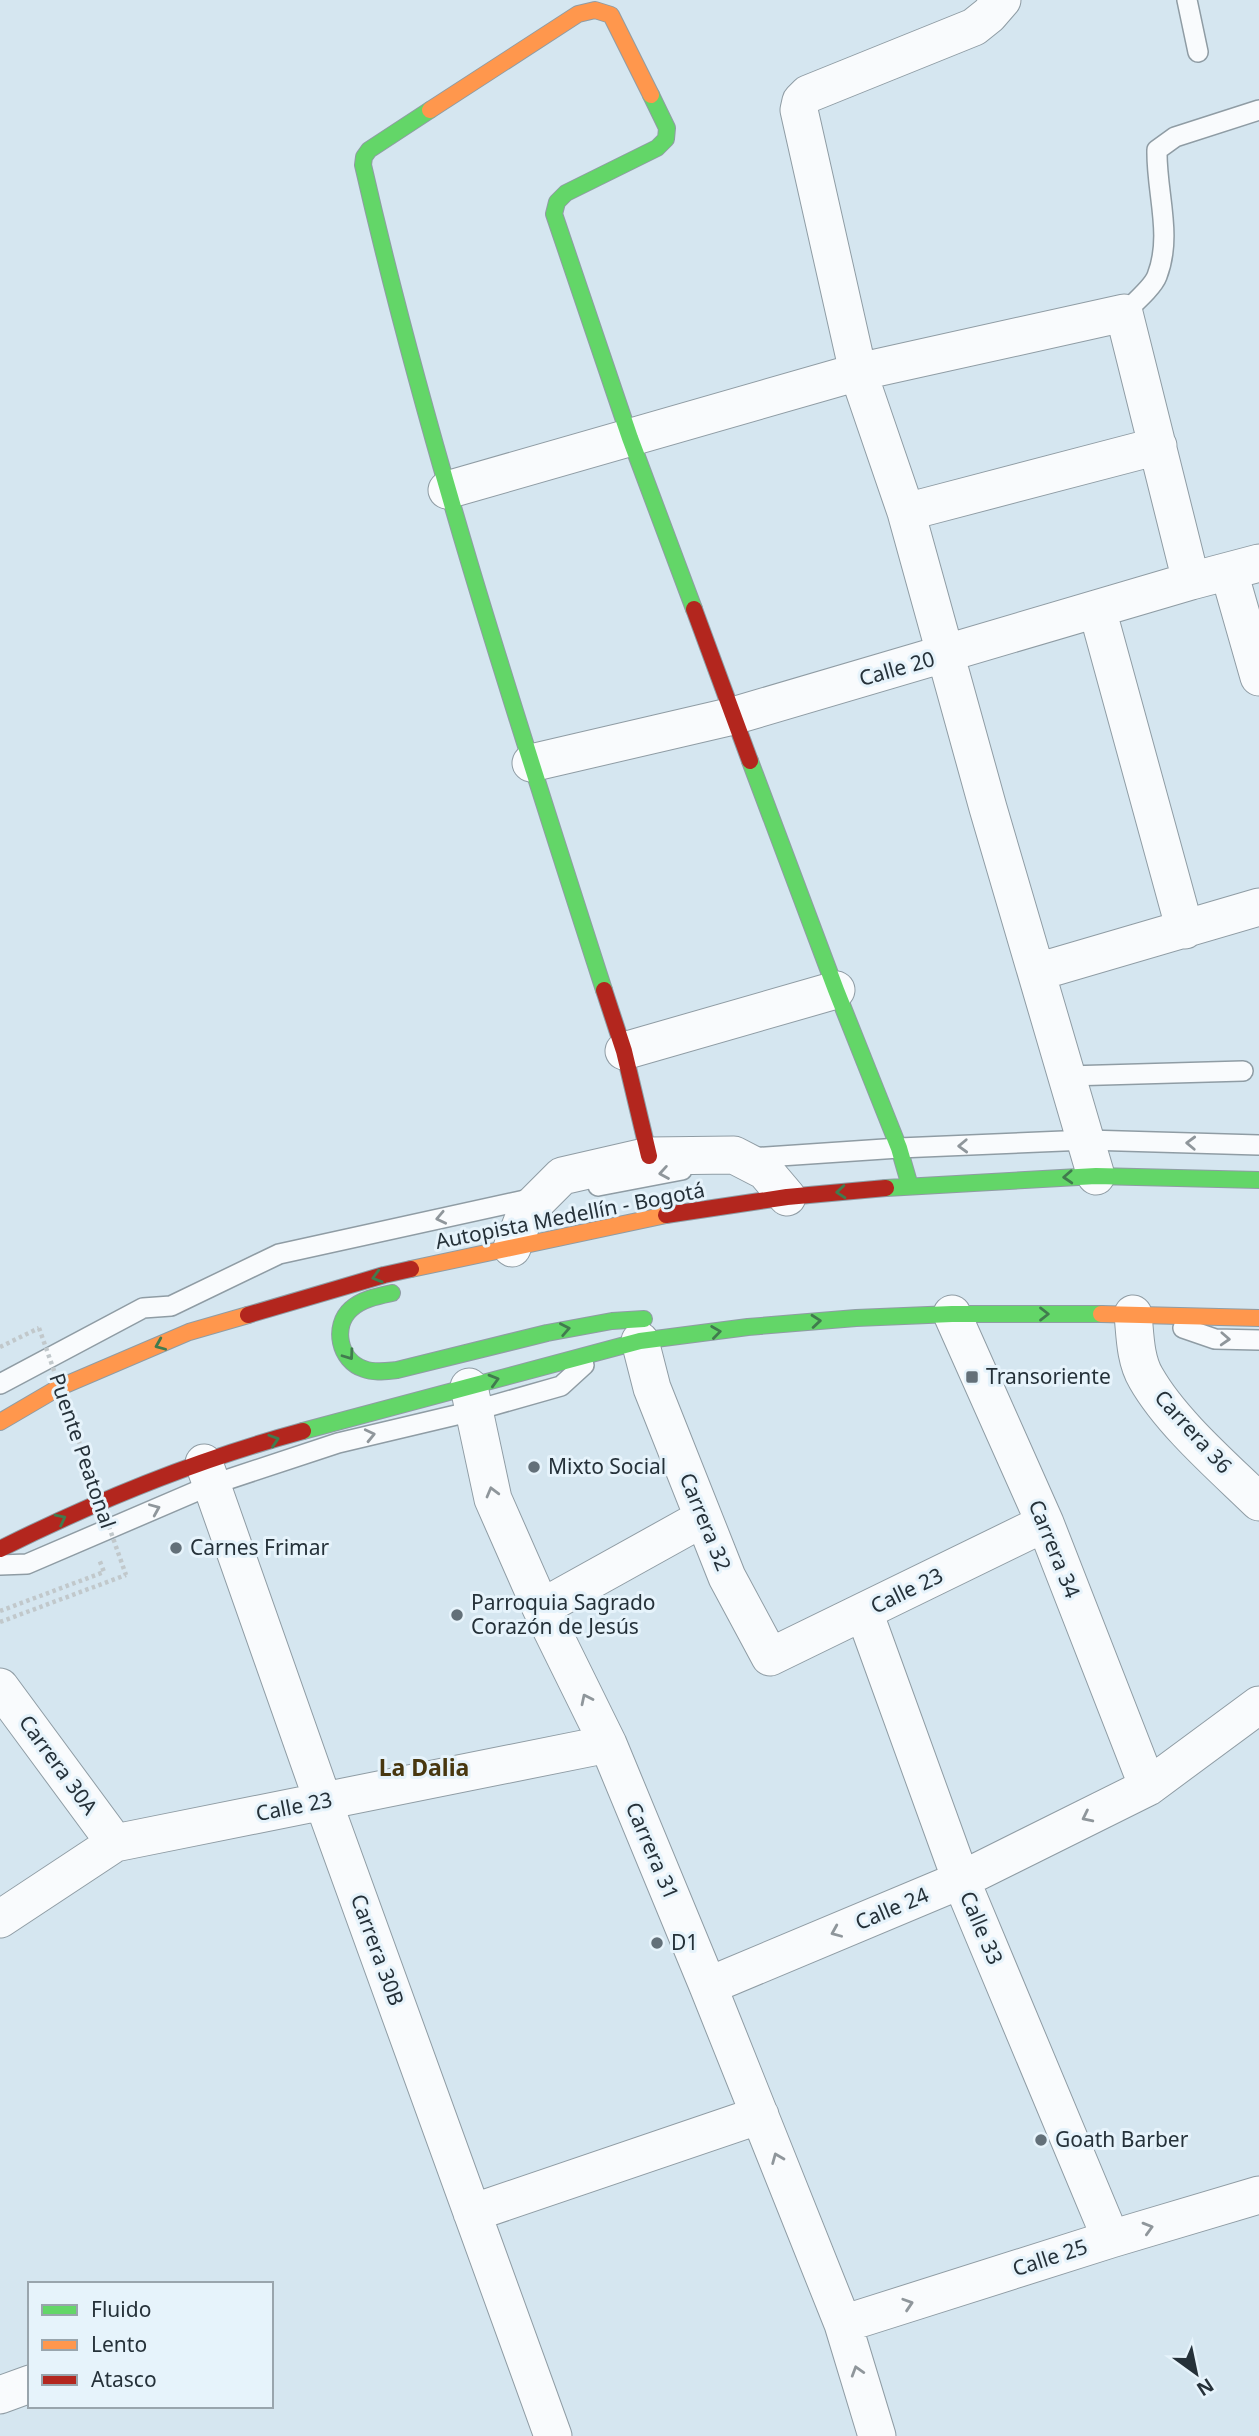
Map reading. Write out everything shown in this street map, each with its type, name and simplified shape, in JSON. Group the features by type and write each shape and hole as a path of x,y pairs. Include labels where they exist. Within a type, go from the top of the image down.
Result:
{"main road":[{"path":"649,1156 624,1051 447,490 384,257 363,166 364,157 369,150 578,14 595,10 611,15 667,128 666,139 657,148 566,193 557,202 554,214 630,438 836,990 899,1148 910,1186"},
{"name":"Autopista Medellín - Bogotá","path":"0,1422 58,1388 189,1332 384,1275 664,1215 787,1197 910,1186 1096,1176 1259,1180"},
{"path":"686,1228 718,1209"},
{"path":"405,1291 356,1304 342,1318 339,1336 343,1350 351,1361 364,1370 397,1369 552,1332 627,1318 654,1319 669,1328 690,1335"},
{"path":"600,1350 640,1341 762,1326 952,1314 1139,1314 1259,1318"},
{"path":"0,1549 74,1512 208,1474"}],"street":[{"path":"1002,0 974,27 808,94 801,101 799,110 858,372 906,512 1096,1176"},
{"path":"447,490 858,372 1124,313 1191,581"},
{"path":"906,512 1158,446"},
{"path":"1244,568 1259,677"},
{"name":"Calle 20","path":"531,763 733,716 1191,581 1244,568"},
{"path":"1097,609 1185,930"},
{"path":"1037,972 1259,907"},
{"path":"624,1051 836,990"},
{"path":"512,1248 526,1212 562,1176 649,1156 734,1154 765,1171 787,1197"},
{"name":"Carrera 34","path":"952,1314 1045,1522 1148,1787"},
{"name":"Carrera 36","path":"1139,1314 1137,1348 1144,1376 1174,1417 1259,1502"},
{"name":"Carrera 32","path":"640,1341 652,1388 727,1577 770,1657"},
{"name":"Carrera 31","path":"471,1399 493,1499 541,1608 608,1744 843,2325 866,2434"},
{"name":"Carrera 30B","path":"208,1474 552,2436"},
{"path":"541,1608 703,1518"},
{"name":"Calle 23","path":"770,1657 1045,1522"},
{"name":"Calle 33","path":"864,1612 961,1880 1111,2239"},
{"name":"Carrera 30A","path":"0,1687 115,1843"},
{"name":"Calle 24","path":"708,1986 961,1880 1148,1787 1259,1705"},
{"name":"Calle 23","path":"0,1919 115,1843 608,1744"},
{"path":"472,2213 760,2115"},
{"name":"Calle 25","path":"843,2325 1111,2239 1259,2195"},
{"path":"0,2395 28,2385"}],"lane":[{"path":"1187,0 1198,52"},
{"path":"1124,313 1157,278 1165,232 1156,174 1157,150 1175,137 1259,110"},
{"path":"1068,1076 1243,1071"},
{"path":"0,1384 143,1308 171,1306 279,1254 542,1196 742,1159 899,1148 1087,1140 1259,1145"},
{"path":"1139,1314 1215,1339 1259,1340"},
{"path":"0,1565 27,1564 208,1474 338,1443 471,1399 561,1386 600,1350"}],"path":[{"name":"Puente Peatonal","path":"0,1347 39,1328 126,1574 0,1622"},
{"path":"0,1611 104,1572 97,1556"}],"traffic: fast":[{"path":"651,95 667,128 666,139 657,148 566,193 557,202 554,214 630,438 694,609"},
{"path":"430,110 369,150 363,165 444,477 506,683 604,990"},
{"path":"750,761 899,1148 910,1186"},
{"path":"886,1188 1096,1176 1259,1180"},
{"path":"392,1293 370,1298 355,1306 345,1316 342,1324 340,1333 344,1351 355,1365 364,1369 397,1370 547,1333 612,1321 644,1319"},
{"path":"303,1431 640,1341 748,1327 856,1318 952,1314 1101,1314"}],"traffic: slow":[{"path":"430,110 578,14 595,10 611,15 651,95"},
{"path":"411,1269 666,1215"},
{"path":"1101,1314 1259,1318"},
{"path":"0,1422 58,1388 189,1332 248,1315"}],"traffic: jam":[{"path":"694,609 750,761"},
{"path":"604,990 624,1051 649,1156"},
{"path":"666,1215 787,1197 886,1188"},
{"path":"248,1315 411,1269"},
{"path":"0,1549 148,1482 225,1454 303,1431"}],"place":[{"name":"Transoriente","path":"972,1377"},
{"name":"Mixto Social","path":"534,1467"},
{"name":"Carnes Frimar","path":"176,1548"},
{"name":"Parroquia Sagrado Corazón de Jesús","path":"457,1615"},
{"name":"D1","path":"657,1943"},
{"name":"Goath Barber","path":"1041,2140"}],"district":[{"name":"La Dalia","path":"424,1768"}]}
